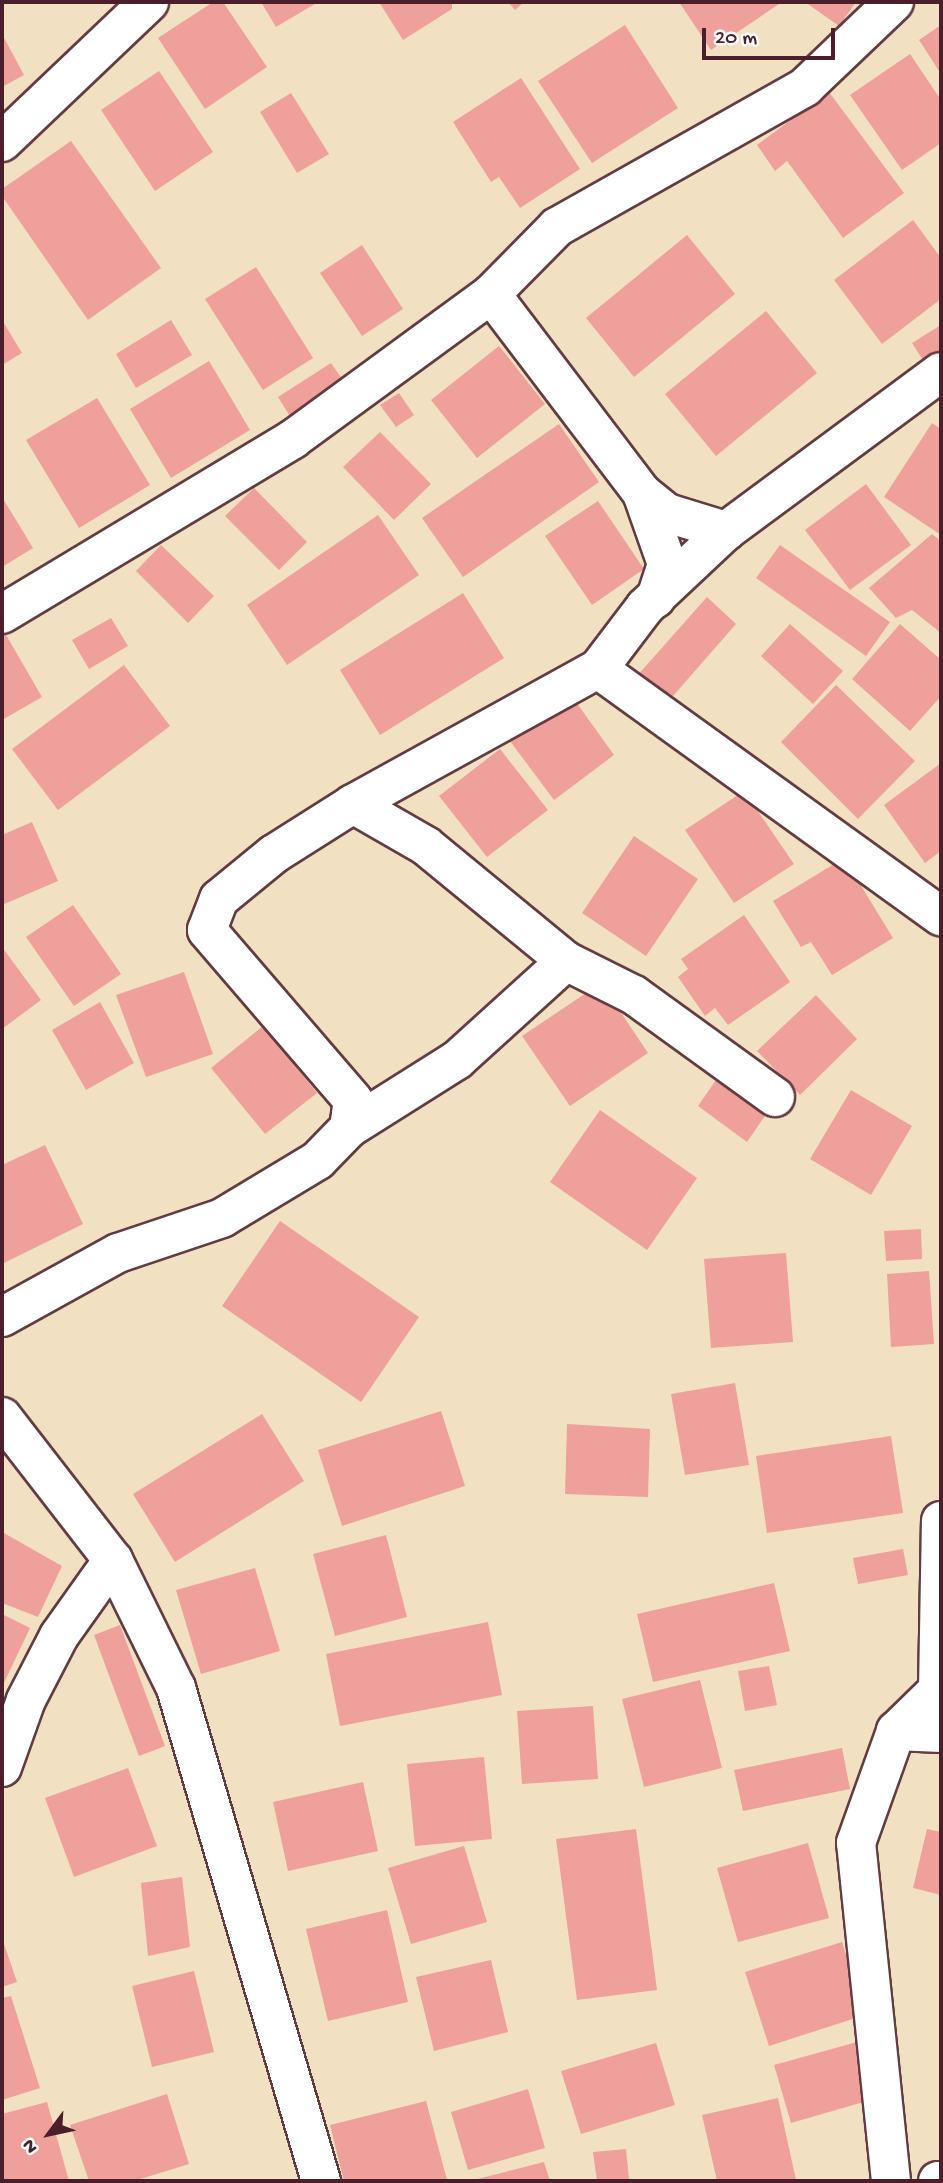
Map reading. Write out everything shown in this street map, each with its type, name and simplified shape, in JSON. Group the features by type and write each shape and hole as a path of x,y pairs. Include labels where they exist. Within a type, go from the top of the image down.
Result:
{"street":[{"path":"2,142 149,2"},
{"path":"2,614 293,439 491,295 557,227 805,88 894,2"},
{"path":"491,295 642,492 667,513 726,531"},
{"path":"349,1128 353,1100 207,930 219,899 274,854 353,804 598,669 656,598 726,531 941,372"},
{"path":"642,492 667,564 656,598"},
{"path":"598,669 941,916"},
{"path":"353,804 426,846 566,961 634,995 775,1097"},
{"path":"2,1317 118,1252 222,1217 318,1160 349,1128 457,1060 566,961"},
{"path":"2,1417 113,1560 176,1688 309,2177"},
{"path":"891,2181 856,1843 896,1731 938,1690 941,1521"},
{"path":"2,1764 26,1700 58,1636 113,1560"},
{"path":"896,1731 941,1733"}],"building":[{"path":"213,2 223,2 267,67 205,109 158,38"},
{"path":"261,2 318,2 276,27"},
{"path":"379,2 452,2 452,9 403,40"},
{"path":"508,2 524,2 515,10"},
{"path":"679,2 777,2 779,4 711,50"},
{"path":"805,2 856,2 839,26"},
{"path":"625,25 678,108 592,163 538,81"},
{"path":"941,25 941,74 919,40"},
{"path":"2,34 24,75 2,87"},
{"path":"910,54 941,100 941,143 902,170 850,95"},
{"path":"159,71 213,152 155,191 101,110"},
{"path":"521,78 580,169 520,208 499,177 491,182 453,122"},
{"path":"829,92 904,193 843,238 787,161 775,171 757,145"},
{"path":"291,93 329,154 297,173 260,112"},
{"path":"71,141 161,268 88,320 2,196 2,189"},
{"path":"913,220 941,258 941,299 882,344 834,280"},
{"path":"687,235 735,294 634,377 586,318"},
{"path":"362,245 403,309 362,336 320,273"},
{"path":"256,267 313,358 263,390 205,299"},
{"path":"766,311 817,373 716,456 665,394"},
{"path":"2,320 22,353 2,365"},
{"path":"171,320 192,355 136,388 116,354"},
{"path":"941,325 941,355 926,365 912,343"},
{"path":"499,346 545,404 477,458 431,400"},
{"path":"209,361 250,430 171,478 130,409"},
{"path":"331,363 344,382 291,418 278,397"},
{"path":"399,393 414,415 396,427 380,405"},
{"path":"97,398 150,485 79,528 26,440"},
{"path":"932,423 941,429 941,535 884,497"},
{"path":"559,424 599,482 463,577 422,518"},
{"path":"380,432 431,484 394,520 343,467"},
{"path":"866,484 911,545 850,590 805,530"},
{"path":"254,488 307,542 279,570 225,516"},
{"path":"2,497 33,548 2,567"},
{"path":"598,501 644,569 592,605 545,536"},
{"path":"378,515 419,575 287,665 247,605"},
{"path":"932,534 941,541 941,633 912,610 896,618 869,588"},
{"path":"161,545 214,596 188,623 136,571"},
{"path":"780,545 890,622 866,656 756,578"},
{"path":"463,593 504,658 380,735 340,670"},
{"path":"707,597 736,624 666,704 636,677"},
{"path":"111,618 128,646 89,669 72,640"},
{"path":"790,624 843,671 813,704 761,656"},
{"path":"900,624 941,660 941,696 910,731 852,679"},
{"path":"2,628 42,697 2,720"},
{"path":"124,665 170,726 58,810 12,749"},
{"path":"836,685 915,761 858,819 781,742"},
{"path":"571,695 614,755 554,800 510,741"},
{"path":"500,749 548,810 487,857 439,796"},
{"path":"941,763 941,851 925,863 884,805"},
{"path":"744,791 794,864 734,903 685,830"},
{"path":"32,822 58,881 2,905 2,835"},
{"path":"634,836 698,879 646,956 582,913"},
{"path":"844,858 893,938 832,975 811,942 801,947 773,901"},
{"path":"73,905 121,974 74,1006 26,937"},
{"path":"744,915 790,982 728,1025 715,1008 705,1016 678,977 688,969 681,959"},
{"path":"2,947 41,1000 2,1029"},
{"path":"184,972 213,1054 146,1077 116,995"},
{"path":"601,983 648,1053 570,1106 522,1036"},
{"path":"816,995 857,1039 800,1095 757,1051"},
{"path":"100,1002 134,1063 86,1090 52,1030"},
{"path":"263,1026 317,1093 265,1134 211,1068"},
{"path":"718,1077 767,1113 747,1142 698,1106"},
{"path":"851,1090 912,1126 871,1195 810,1159"},
{"path":"600,1110 697,1178 647,1250 550,1182"},
{"path":"45,1145 83,1224 2,1264 2,1165"},
{"path":"280,1221 419,1317 361,1402 222,1306"},
{"path":"921,1229 922,1259 886,1261 884,1231"},
{"path":"786,1253 793,1342 711,1348 704,1259"},
{"path":"929,1271 934,1344 891,1347 887,1274"},
{"path":"735,1383 749,1465 685,1475 671,1394"},
{"path":"441,1411 465,1486 342,1526 318,1450"},
{"path":"262,1414 304,1481 175,1562 133,1494"},
{"path":"567,1424 650,1429 648,1497 565,1494"},
{"path":"891,1436 903,1513 767,1533 756,1456"},
{"path":"2,1532 62,1566 38,1617 2,1603"},
{"path":"386,1535 407,1617 335,1636 313,1554"},
{"path":"903,1549 908,1575 858,1584 853,1558"},
{"path":"255,1568 280,1651 201,1674 176,1590"},
{"path":"774,1583 790,1651 653,1682 637,1614"},
{"path":"2,1614 30,1628 2,1687"},
{"path":"488,1622 502,1695 340,1726 326,1654"},
{"path":"120,1625 165,1746 139,1756 94,1635"},
{"path":"769,1666 777,1705 745,1711 738,1671"},
{"path":"700,1680 722,1768 644,1787 622,1699"},
{"path":"593,1706 598,1779 522,1784 517,1711"},
{"path":"842,1748 850,1789 743,1811 734,1770"},
{"path":"484,1757 492,1839 415,1846 407,1764"},
{"path":"128,1768 157,1846 74,1877 45,1798"},
{"path":"363,1782 378,1851 288,1871 273,1802"},
{"path":"636,1829 657,1990 577,2000 556,1839"},
{"path":"927,1829 941,1832 941,1895 913,1888"},
{"path":"808,1843 829,1918 738,1942 717,1868"},
{"path":"464,1846 487,1922 411,1944 388,1868"},
{"path":"182,1877 190,1947 148,1956 141,1883"},
{"path":"387,1910 408,2002 328,2021 306,1929"},
{"path":"2,1938 17,1982 2,1987"},
{"path":"842,1942 865,2015 769,2046 745,1972"},
{"path":"491,1960 508,2032 434,2051 416,1977"},
{"path":"194,1971 214,2052 152,2067 132,1986"},
{"path":"11,1996 40,2088 2,2100 2,1998"},
{"path":"857,2042 874,2099 791,2123 774,2065"},
{"path":"656,2043 675,2105 581,2134 561,2071"},
{"path":"528,2089 545,2148 468,2170 451,2112"},
{"path":"167,2094 189,2164 134,2181 89,2181 70,2125"},
{"path":"778,2098 796,2180 717,2181 702,2115"},
{"path":"426,2101 447,2180 344,2181 330,2125"},
{"path":"47,2102 69,2181 2,2181 2,2114"},
{"path":"626,2149 629,2179 597,2181 593,2152"},
{"path":"544,2162 550,2181 474,2181 474,2180"}]}
